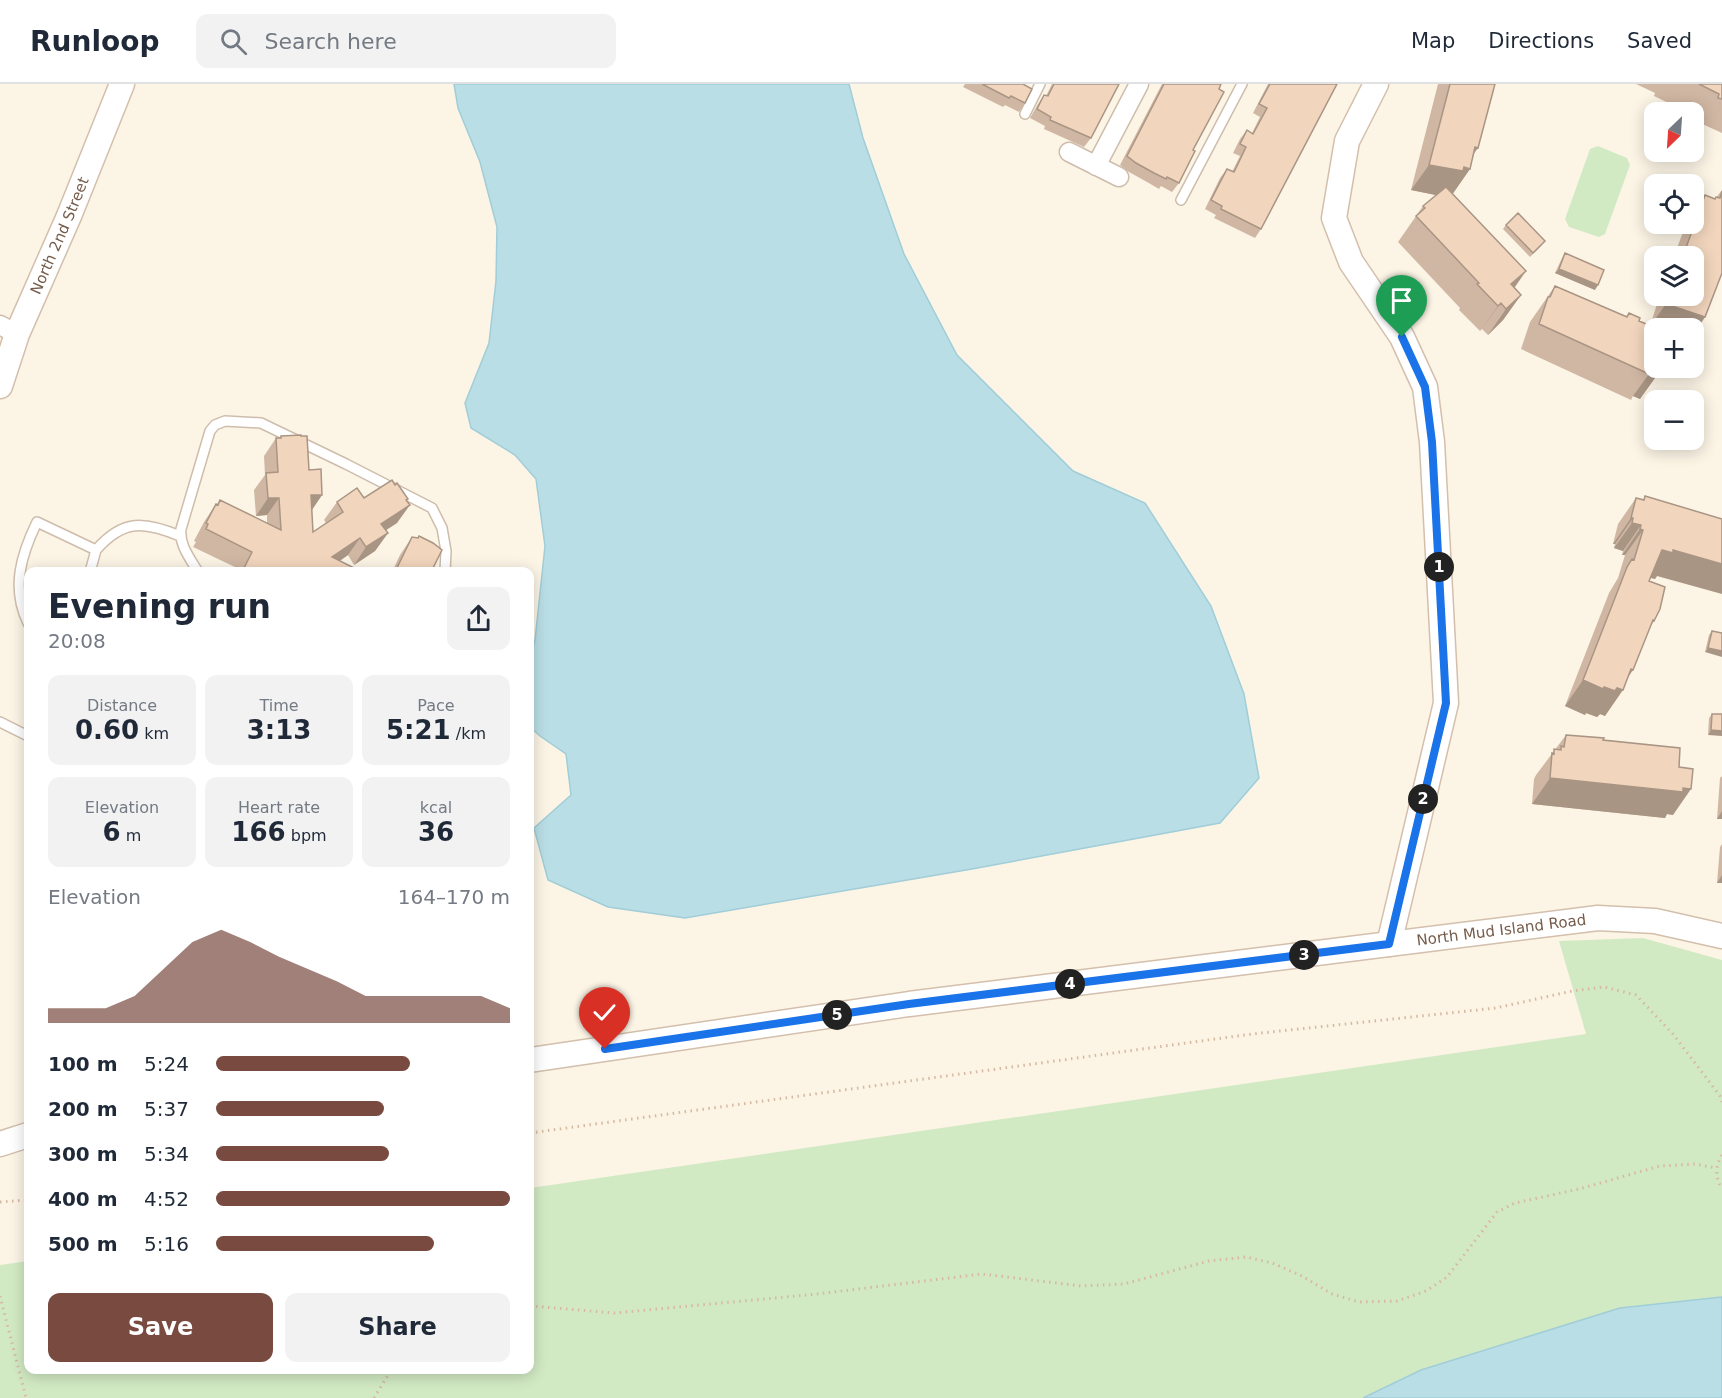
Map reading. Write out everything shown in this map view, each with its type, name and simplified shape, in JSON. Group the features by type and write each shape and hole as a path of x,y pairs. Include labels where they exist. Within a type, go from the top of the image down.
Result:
{"street":[{"name":"North 2nd Street","path":"0,386 9,330 69,216 122,84"},
{"path":"1096,166 1138,84"},
{"path":"1376,84 1347,141 1334,218 1350,262 1402,337 1425,387 1432,442 1446,703 1389,944"},
{"path":"1069,152 1119,177"},
{"name":"North Mud Island Road","path":"534,1059 909,1004 1598,918 1655,921 1722,936"},
{"path":"0,1126 24,1134"},
{"path":"0,1144 24,1136"}],"lane":[{"path":"1025,114 1040,84"},
{"path":"1181,200 1242,84"},
{"path":"195,567 182,545 180,536 210,431 215,425 225,421 261,423 432,508 442,528 446,550 444,567"},
{"path":"24,608 19,587 21,562 26,544 37,522 96,550"},
{"path":"91,567 96,550 115,531 127,527 150,526 180,536"},
{"path":"0,722 24,734"}],"path":[{"path":"534,1132 1252,1034 1496,1008 1572,991 1604,987 1636,996 1673,1034 1720,1096 1722,1102"},
{"path":"1722,1155 1716,1168 1717,1181 1722,1189"},
{"path":"534,1306 615,1313 817,1294 982,1274 1080,1286 1124,1284 1209,1261 1246,1257 1272,1263 1302,1276 1332,1294 1359,1302 1397,1301 1426,1291 1448,1277 1497,1212 1515,1203 1579,1189 1660,1166 1695,1164 1716,1168"},
{"path":"0,1202 24,1200"},
{"path":"0,1296 26,1398"},
{"path":"375,1398 389,1374"}],"green space":[{"path":"1598,146 1627,158 1630,165 1605,234 1599,237 1569,227 1565,219 1590,149"},
{"path":"1643,938 1722,960 1722,1297 1620,1308 1421,1370 1363,1398 0,1398 0,1265 24,1262 24,1374 534,1374 534,1187 1586,1034 1559,941"}],"water":[{"path":"454,84 849,84 863,138 904,254 957,355 1073,471 1145,503 1211,606 1244,694 1259,778 1220,823 972,869 685,918 608,907 548,880 534,828 571,795 566,754 534,731 534,644 545,546 536,479 515,455 471,428 465,403 489,343 496,281 497,227 480,162 458,108"},
{"path":"1722,1297 1722,1398 1363,1398 1421,1370 1620,1308"}],"building":[{"path":"982,84 1023,84 1032,89 1025,103 1011,96 1009,98"},
{"path":"1054,84 1119,84 1091,138 1050,120 1051,117 1037,109 1044,95 1048,96"},
{"path":"1164,84 1221,84 1219,89 1224,92 1193,150 1195,151 1179,183 1154,173 1127,156"},
{"path":"1270,84 1337,84 1261,229 1221,209 1222,206 1211,200 1227,169 1234,172 1246,147 1240,144 1247,130 1253,134 1267,108 1259,104"},
{"path":"1450,84 1495,84 1478,148 1475,147 1470,169 1464,167 1463,171 1429,165"},
{"path":"1699,84 1722,84 1722,99 1718,98 1719,94"},
{"path":"1446,187 1526,271 1511,284 1521,295 1506,309 1501,303 1498,306 1416,216 1425,208 1423,206"},
{"path":"1722,191 1722,273 1705,317 1672,306 1704,306 1704,246 1687,246 1691,234 1704,234 1705,195 1715,199 1720,198"},
{"path":"1518,213 1545,241 1533,253 1506,225"},
{"path":"1565,253 1604,270 1598,285 1559,269"},
{"path":"1555,286 1627,317 1629,313 1640,318 1639,321 1644,323 1644,372 1539,324 1548,297"},
{"path":"281,436 307,436 309,470 321,469 322,495 311,495 313,532 343,512 337,502 357,488 364,498 392,480 395,485 397,483 408,499 406,500 410,505 381,524 388,533 366,547 360,538 332,557 352,567 244,567 252,552 206,529 208,524 206,523 220,500 281,530 279,498 268,498 266,473 278,472 276,438 281,438"},
{"path":"1645,496 1722,519 1722,564 1673,550 1673,553 1662,550 1649,581 1665,587 1660,609 1623,690 1617,688 1615,691 1604,687 1603,689 1583,680 1627,567 1632,559 1634,560 1643,530 1640,529 1641,525 1632,523 1633,518 1631,518 1636,498 1644,500"},
{"path":"419,536 433,543 442,550 434,567 397,567 412,537 418,538"},
{"path":"1712,631 1722,633 1722,651 1708,648"},
{"path":"1712,714 1722,714 1722,731 1711,730"},
{"path":"1566,735 1680,748 1679,767 1693,769 1691,789 1683,788 1683,792 1550,778 1552,753 1554,754 1554,749 1561,750 1561,746 1564,747"}],"route":[{"path":"605,1049 909,1004 1389,944 1446,703 1432,442 1425,387 1402,337"}]}
